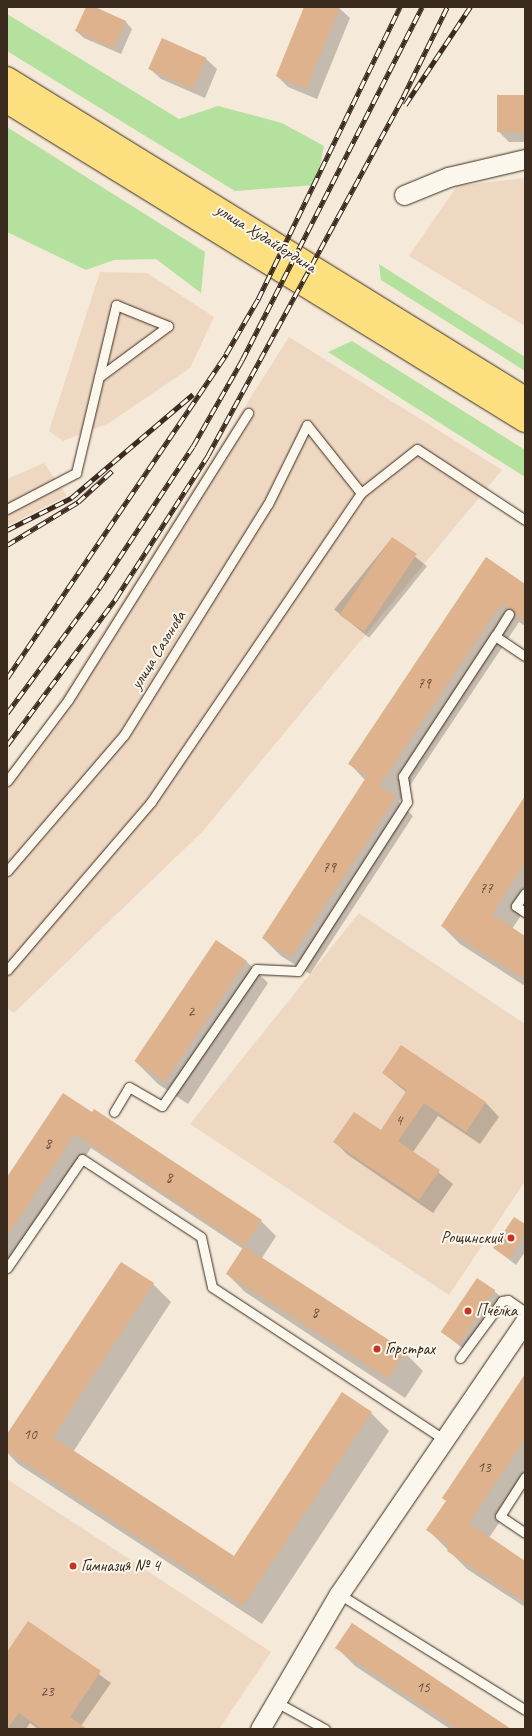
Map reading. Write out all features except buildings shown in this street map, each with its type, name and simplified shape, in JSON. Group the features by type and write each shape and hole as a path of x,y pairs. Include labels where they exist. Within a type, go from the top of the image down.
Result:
{"main road":[{"name":"улица Худайбердина","path":"7,78 525,398"},
{"name":"улица Худайбердина","path":"7,102 525,421"}],"street":[{"path":"404,195 448,177 525,159"},
{"path":"260,1729 278,1703 339,1594 443,1439 525,1321"}],"lane":[{"path":"7,509 76,473 116,305 168,326 99,377"},
{"path":"7,781 68,700 248,413"},
{"name":"улица Сазонова","path":"7,871 124,735 268,504 307,426 361,493"},
{"path":"7,970 151,802 361,493 417,449 525,520"},
{"path":"114,1112 129,1087 162,1106 256,969 298,972 407,802 403,776 509,614"},
{"path":"495,636 525,656"},
{"path":"525,893 516,906 525,912"},
{"path":"7,1268 82,1159 201,1237 212,1287 443,1439"},
{"path":"460,1358 502,1301 508,1300 525,1312"},
{"path":"525,1477 500,1516 525,1533"},
{"path":"339,1594 525,1710"},
{"path":"278,1703 325,1729"}],"shaded area":[{"path":"525,178 525,326 409,256 457,186"},
{"path":"100,272 147,273 214,317 190,368 109,423 63,441 49,431"},
{"path":"289,337 502,470 203,831 14,1013 7,1008 7,771 45,723"},
{"path":"44,463 67,496 7,526 7,479"},
{"path":"359,913 525,1024 525,1181 449,1295 190,1124"},
{"name":"Гимназия № 4","path":"7,1479 271,1652 219,1729 7,1729"}],"green space":[{"path":"7,14 179,119 218,106 282,123 324,146 316,185 235,191 7,51"},
{"path":"7,127 205,252 201,293 156,259 114,260 86,270 7,232"},
{"path":"379,264 525,357 525,371 381,280"},
{"path":"352,341 525,450 525,477 328,352"}],"railway":[{"path":"7,678 226,354 258,299 400,7"},
{"path":"7,713 99,588 193,446 242,360 422,7"},
{"path":"7,745 116,598 208,455 403,97 447,7"},
{"path":"405,105 470,7"},
{"path":"7,530 71,498 193,394"},
{"path":"7,545 78,502 112,471"}],"place":[{"name":"Рощинский","path":"511,1238"},
{"name":"Пчёлка","path":"468,1311"},
{"name":"Горстрах","path":"377,1349"},
{"name":"Гимназия № 4","path":"73,1566"}]}
